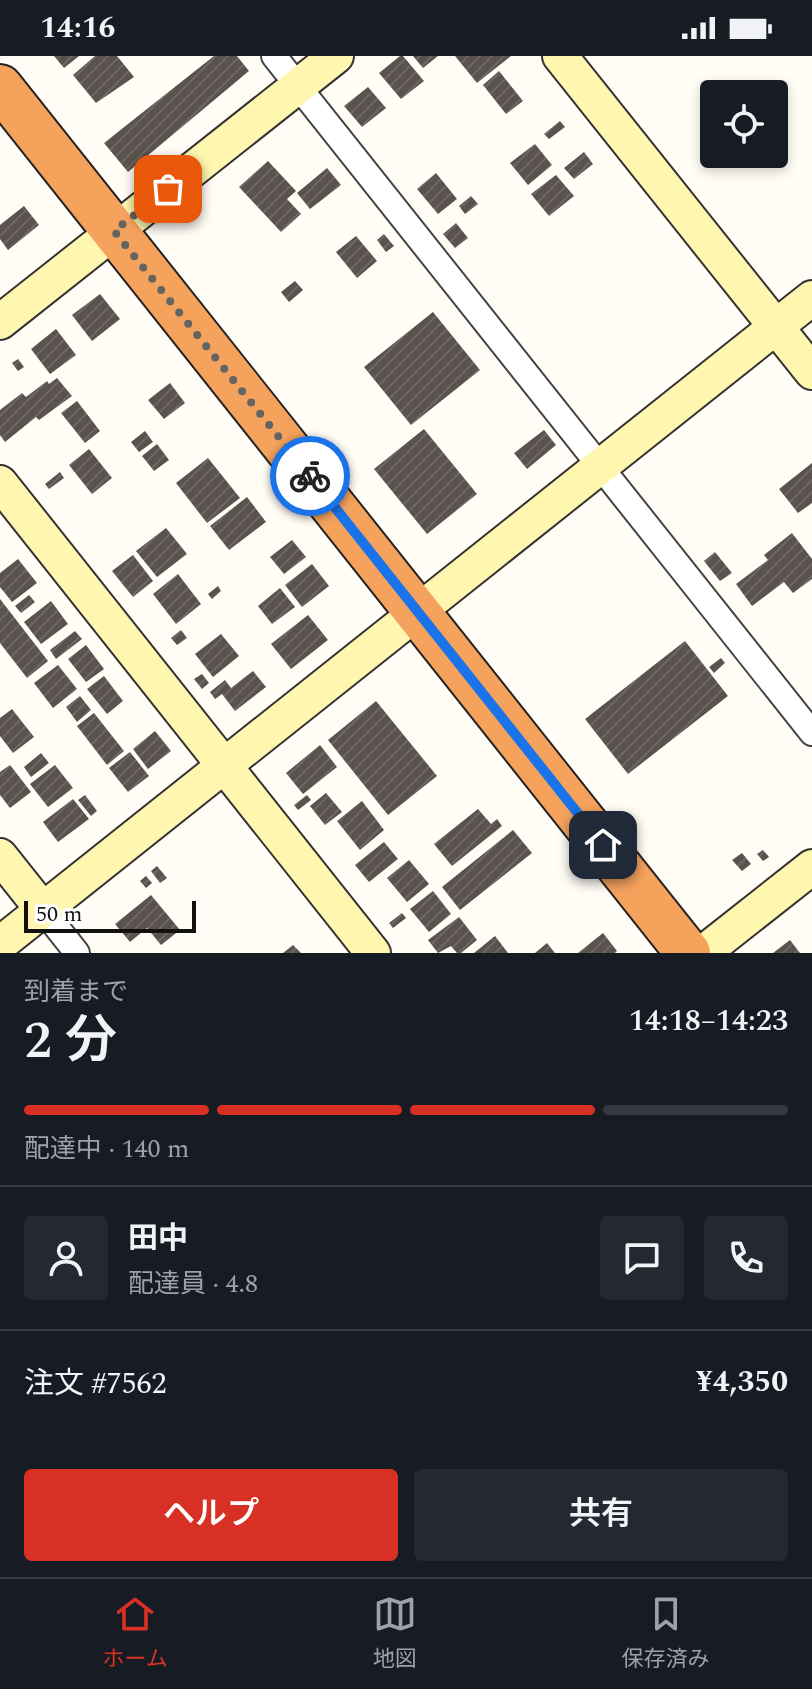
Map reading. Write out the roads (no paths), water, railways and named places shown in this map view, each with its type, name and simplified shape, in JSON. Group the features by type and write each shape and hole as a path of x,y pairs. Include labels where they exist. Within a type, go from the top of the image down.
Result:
{"highway":[{"path":"0,87 688,953"}],"street":[{"path":"274,56 812,733"},
{"path":"0,322 336,56"},
{"path":"560,56 812,372"},
{"path":"0,944 812,298"},
{"path":"0,483 373,953"},
{"path":"0,856 77,953"},
{"path":"703,953 812,867"}]}
